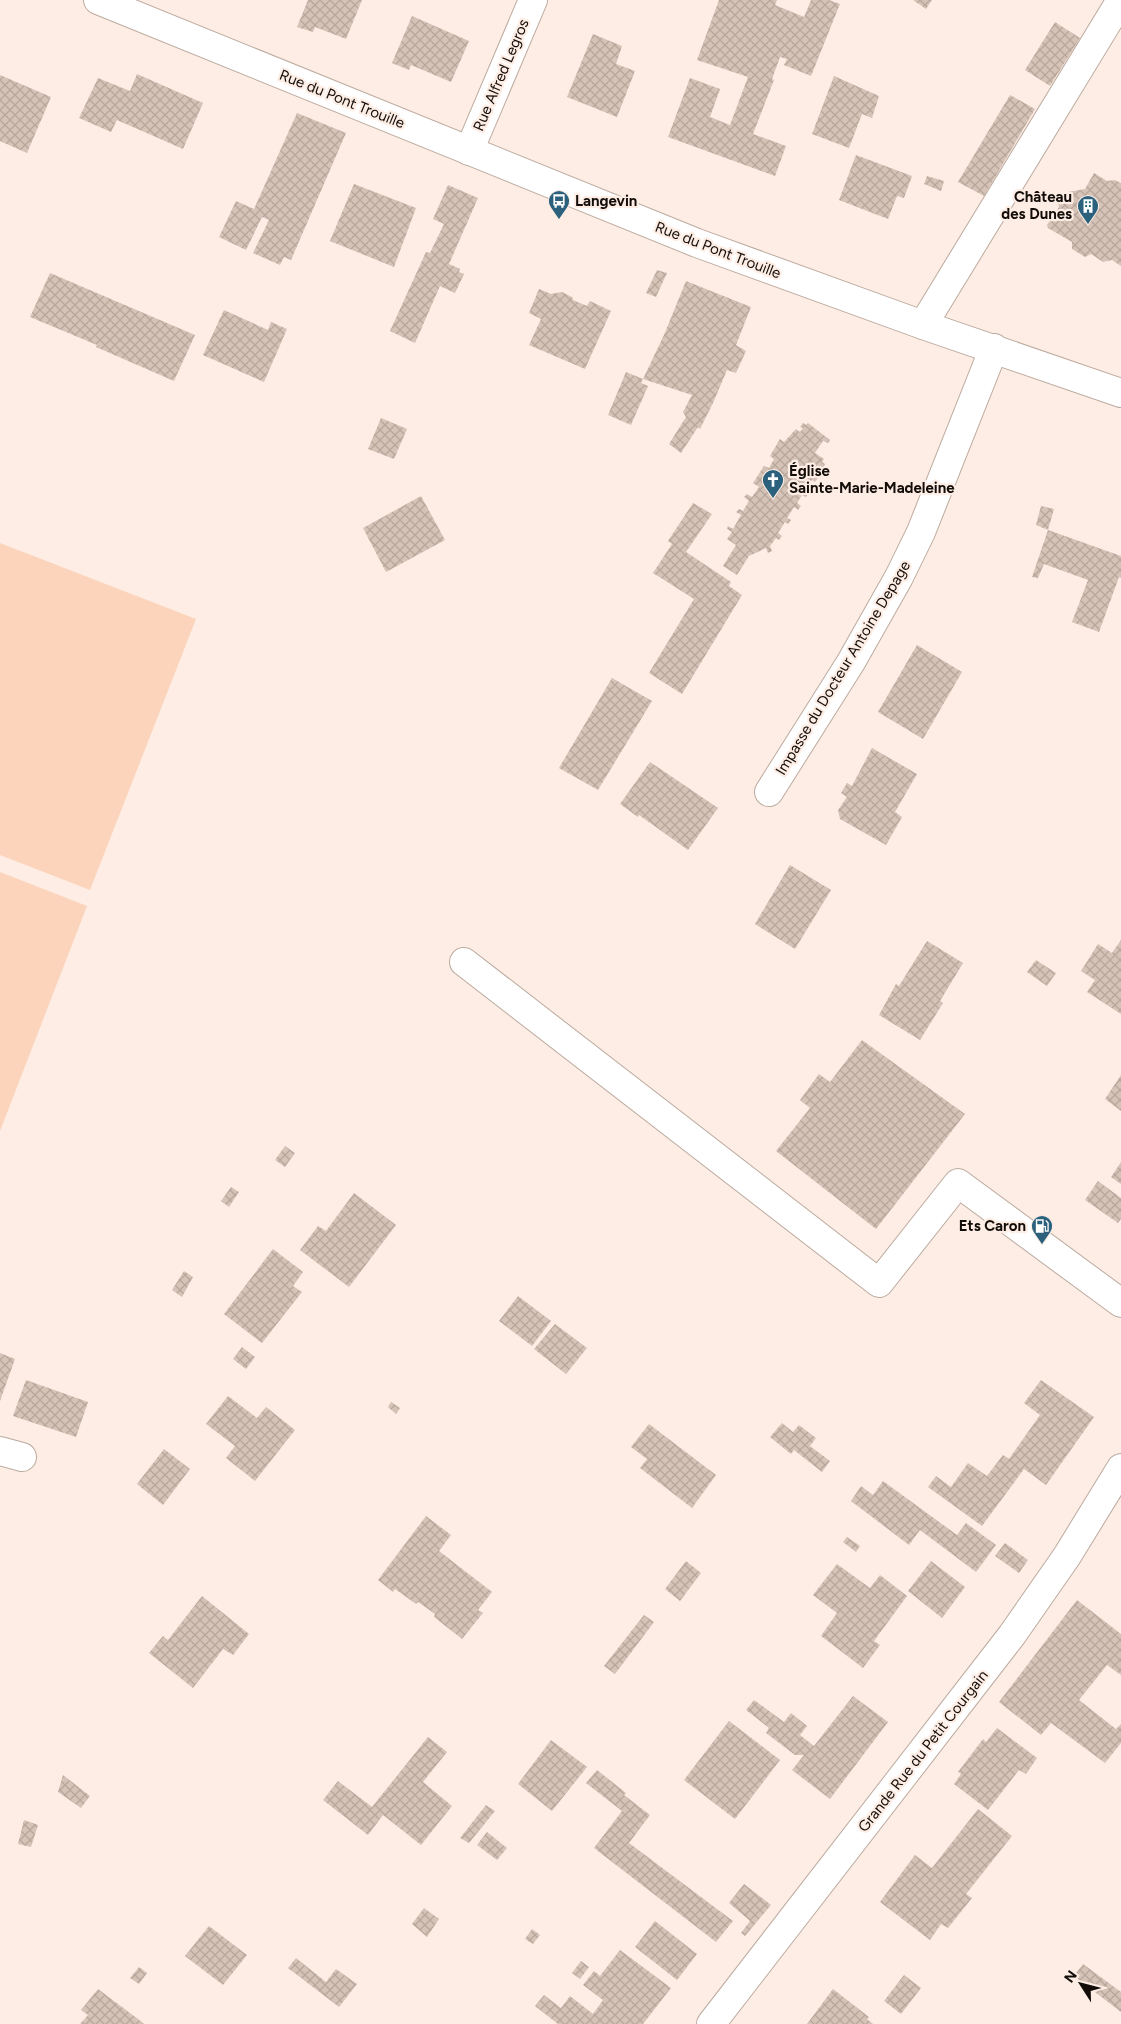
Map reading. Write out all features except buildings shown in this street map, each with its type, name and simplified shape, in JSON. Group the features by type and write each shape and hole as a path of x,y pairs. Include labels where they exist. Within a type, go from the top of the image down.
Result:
{"street":[{"name":"Rue du Pont Trouille","path":"98,0 697,243 923,325 1121,393"},
{"name":"Rue Alfred Legros","path":"469,151 533,0"},
{"path":"923,325 1121,0"},
{"name":"Impasse du Docteur Antoine Depage","path":"769,792 850,662 900,577 921,532 994,348"},
{"path":"464,962 879,1283 958,1183 1121,1303"},
{"name":"Grande Rue du Petit Courgain","path":"711,2024 1017,1629 1067,1556 1121,1468"}],"shaded area":[{"path":"0,543 196,619 90,890 0,855"},
{"path":"0,872 87,906 0,1131"}],"place":[{"name":"Langevin","path":"559,220"},
{"name":"Château des Dunes","path":"1088,225"},
{"name":"Église Sainte-Marie-Madeleine","path":"773,499"},
{"name":"Ets Caron","path":"1042,1245"}]}
